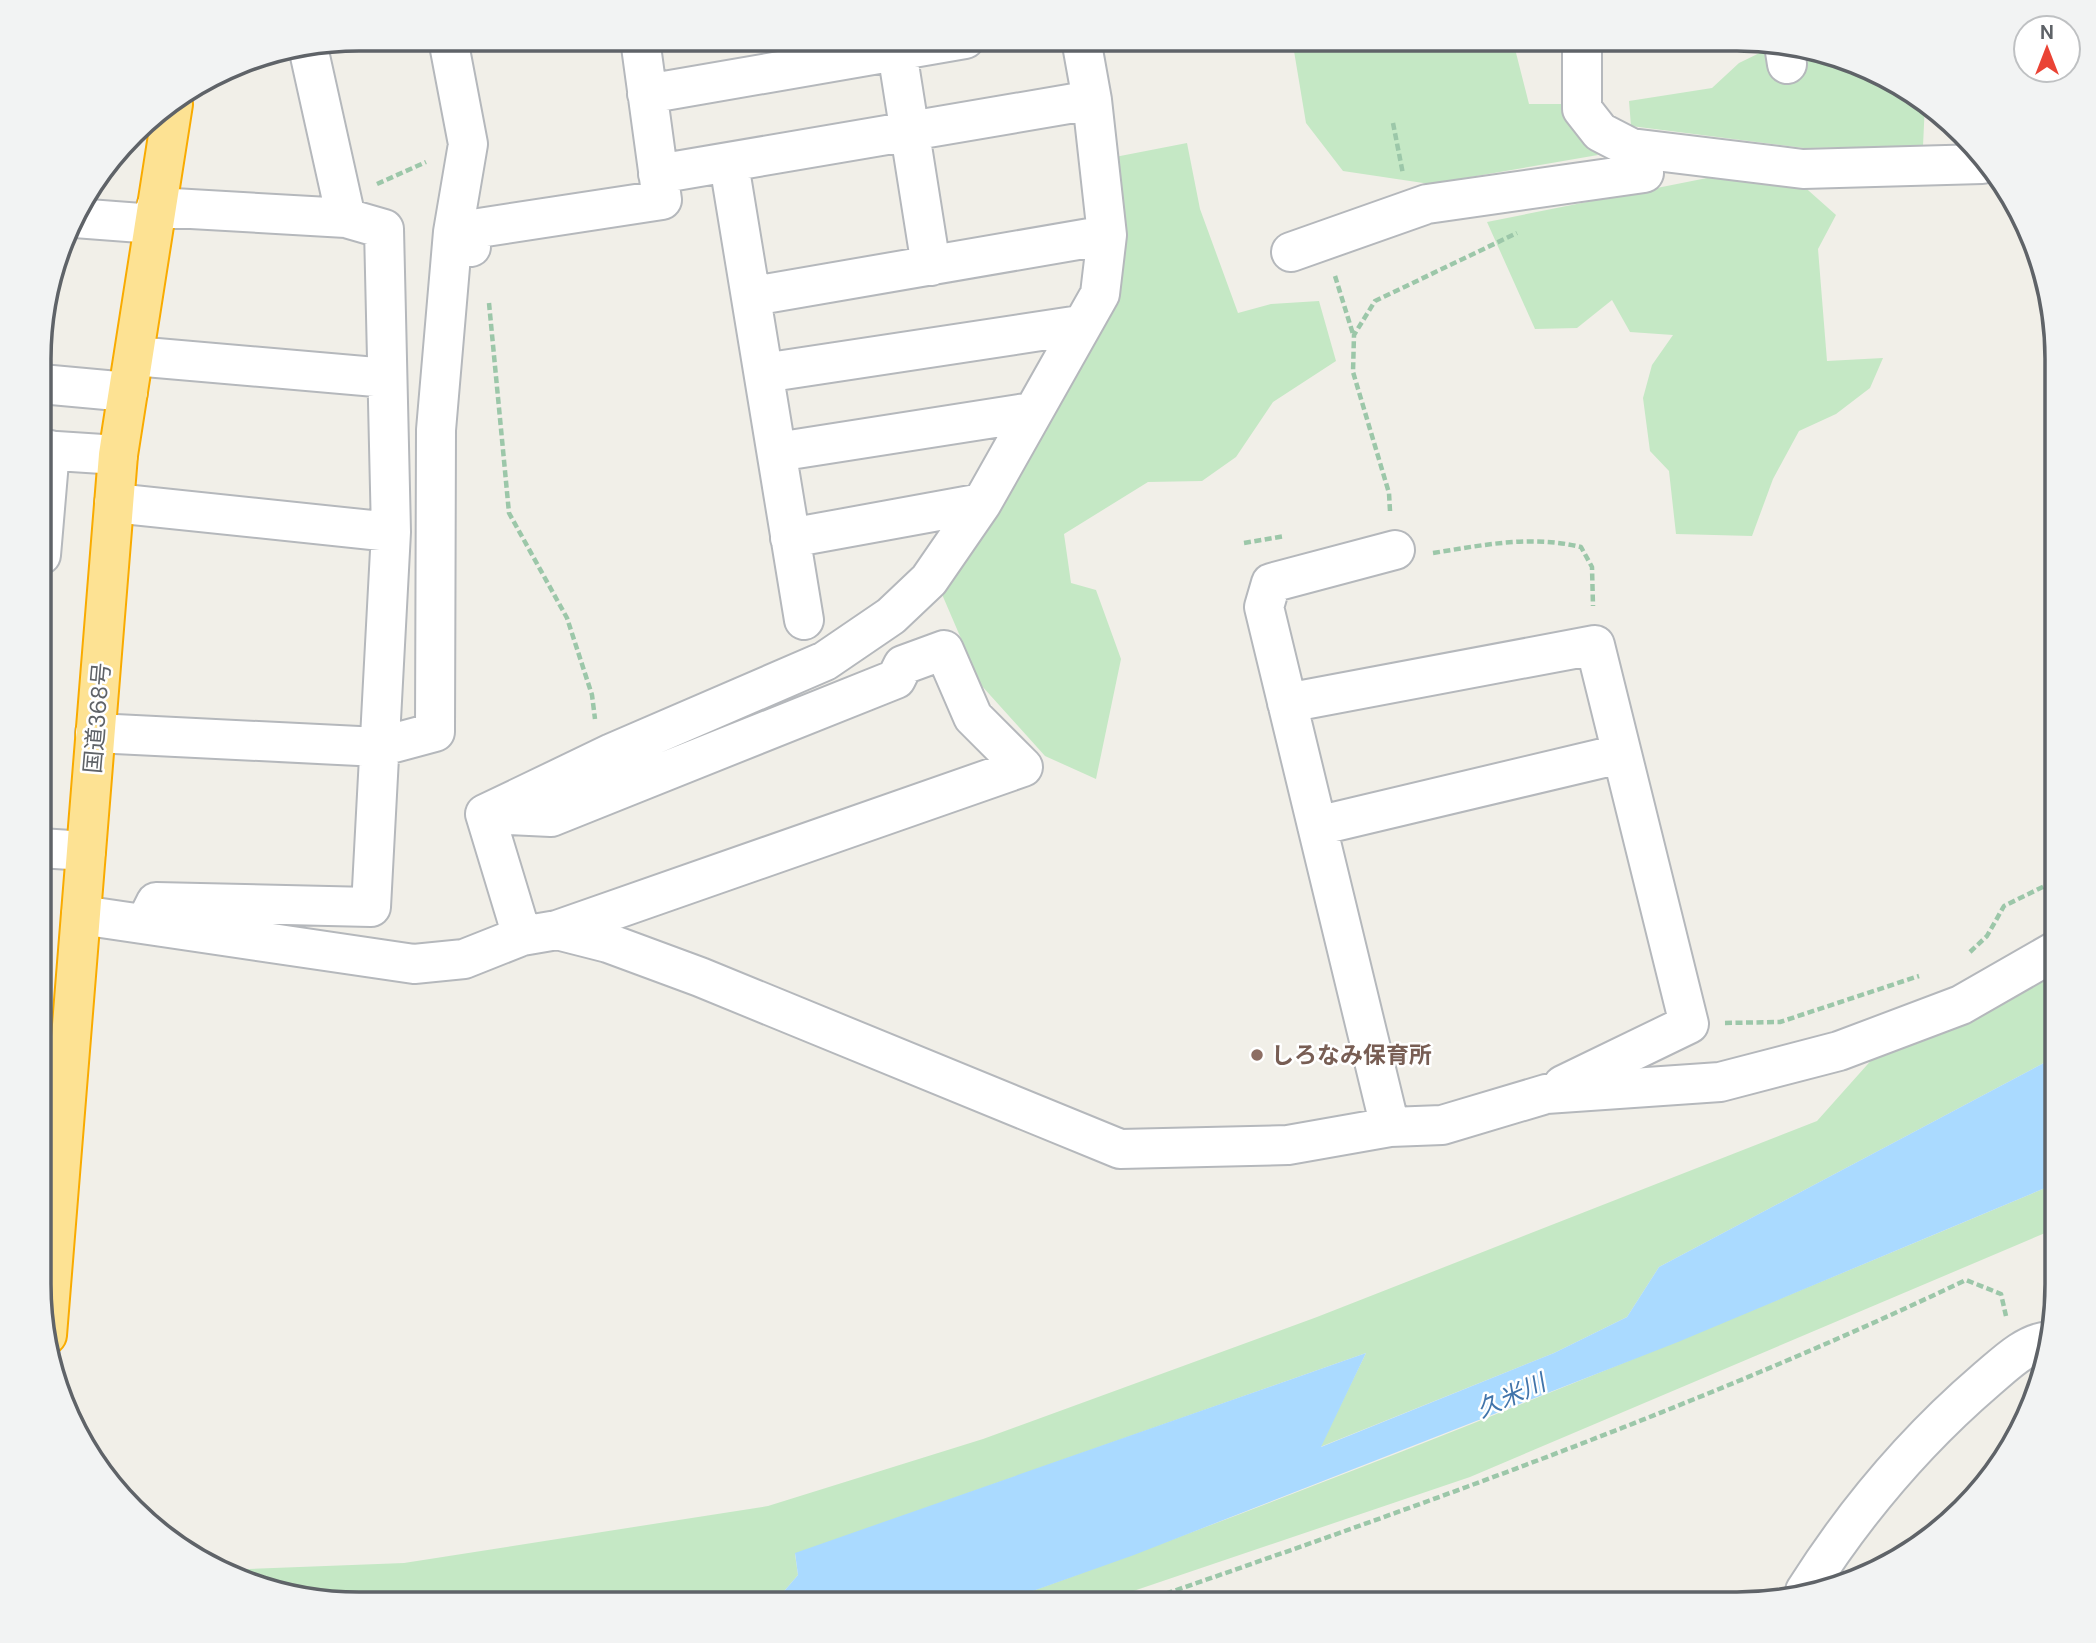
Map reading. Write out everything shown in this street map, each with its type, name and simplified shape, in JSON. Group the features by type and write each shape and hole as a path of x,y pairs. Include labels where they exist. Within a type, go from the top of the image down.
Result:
{"highway":[{"name":"国道368号","path":"51,1191 86,851 118,455 171,114"}],"street":[{"path":"95,733 379,747 435,732 436,430 464,241 468,144 450,51"},
{"path":"464,241 662,200 642,51"},
{"path":"647,94 865,51"},
{"path":"896,51 931,266"},
{"path":"485,814 611,753 825,660 891,615 929,580 982,503 1100,293 1107,235 1092,100 1083,51"},
{"path":"1582,51 1582,109 1600,132 1631,148 1802,169 1976,164"},
{"path":"310,55 345,208"},
{"path":"658,174 1092,100"},
{"path":"729,164 753,296 804,620"},
{"path":"1291,252 1427,204 1644,173"},
{"path":"89,211 155,216 345,208 384,229 391,532 371,907 156,902 145,924"},
{"path":"753,296 1107,235"},
{"path":"764,373 1080,325"},
{"path":"51,383 131,374 387,378"},
{"path":"776,452 1032,412"},
{"path":"51,450 118,455"},
{"path":"114,503 391,532"},
{"path":"790,538 982,503"},
{"path":"1390,1126 1264,607 1271,583 1395,550"},
{"path":"540,933 608,943 700,977 1120,1149 1289,1144 1390,1126 1442,1125 1546,1094 1689,1024 1595,645 1287,703"},
{"path":"80,915 414,964 464,959 1023,767 973,717 944,650 903,665 896,679 551,817 485,814"},
{"path":"1317,826 1620,754"},
{"path":"485,814 540,933"},
{"path":"51,849 86,851"},
{"path":"1546,1094 1720,1082 1839,1051 1961,1005 2045,957"},
{"path":"1810,1583 1831,1549 1903,1460 1956,1406 2032,1348"}],"path":[{"path":"1393,123 1402,173"},
{"path":"345,208 468,144"},
{"path":"1354,335 1375,301 1519,232"},
{"path":"464,241 487,279 509,513 567,618 592,695 595,718 593,725"},
{"path":"1337,281 1354,335 1353,372 1389,493 1395,550 1416,556 1500,542 1552,540 1581,547 1592,567 1595,645"},
{"path":"1969,954 1987,936 2004,906 2045,886"},
{"path":"1689,1024 1780,1022 1925,974"},
{"path":"1171,1592 1484,1483 1681,1407 1966,1279 2001,1294 2032,1348"}],"green space":[{"path":"1294,51 1516,51 1529,104 1564,104 1598,155 1430,184 1343,171 1306,123"},
{"path":"1763,52 1817,61 1855,74 1891,92 1925,114 1923,146 1804,148 1631,126 1629,101 1712,88 1739,63"},
{"path":"1187,143 1200,209 1238,313 1271,304 1319,301 1336,361 1273,402 1236,457 1202,481 1148,482 1064,534 1071,583 1096,590 1121,659 1096,779 1045,756 981,685 941,592 996,517 1047,419 1098,333 1115,157"},
{"path":"1712,177 1800,183 1836,215 1818,249 1827,361 1883,358 1870,388 1836,414 1799,431 1773,479 1752,536 1676,534 1669,471 1650,451 1643,398 1652,365 1673,335 1630,332 1612,300 1577,328 1535,329 1487,222"},
{"path":"2045,974 2045,1062 1659,1267 1627,1317 1554,1353 1320,1447 1366,1353 795,1554 798,1575 783,1592 339,1592 279,1582 242,1569 404,1563 768,1506 983,1439 1317,1317 1817,1121 1875,1056"},
{"path":"2045,1188 2045,1233 1470,1477 1130,1592 1029,1592 1396,1454"}],"water":[{"name":"久米川","path":"2045,1062 2045,1188 1678,1342 1134,1555 1030,1592 783,1592 798,1575 795,1553 1366,1353 1321,1447 1554,1353 1627,1317 1659,1267"}],"place":[{"name":"しろなみ保育所","path":"1257,1055"}]}
